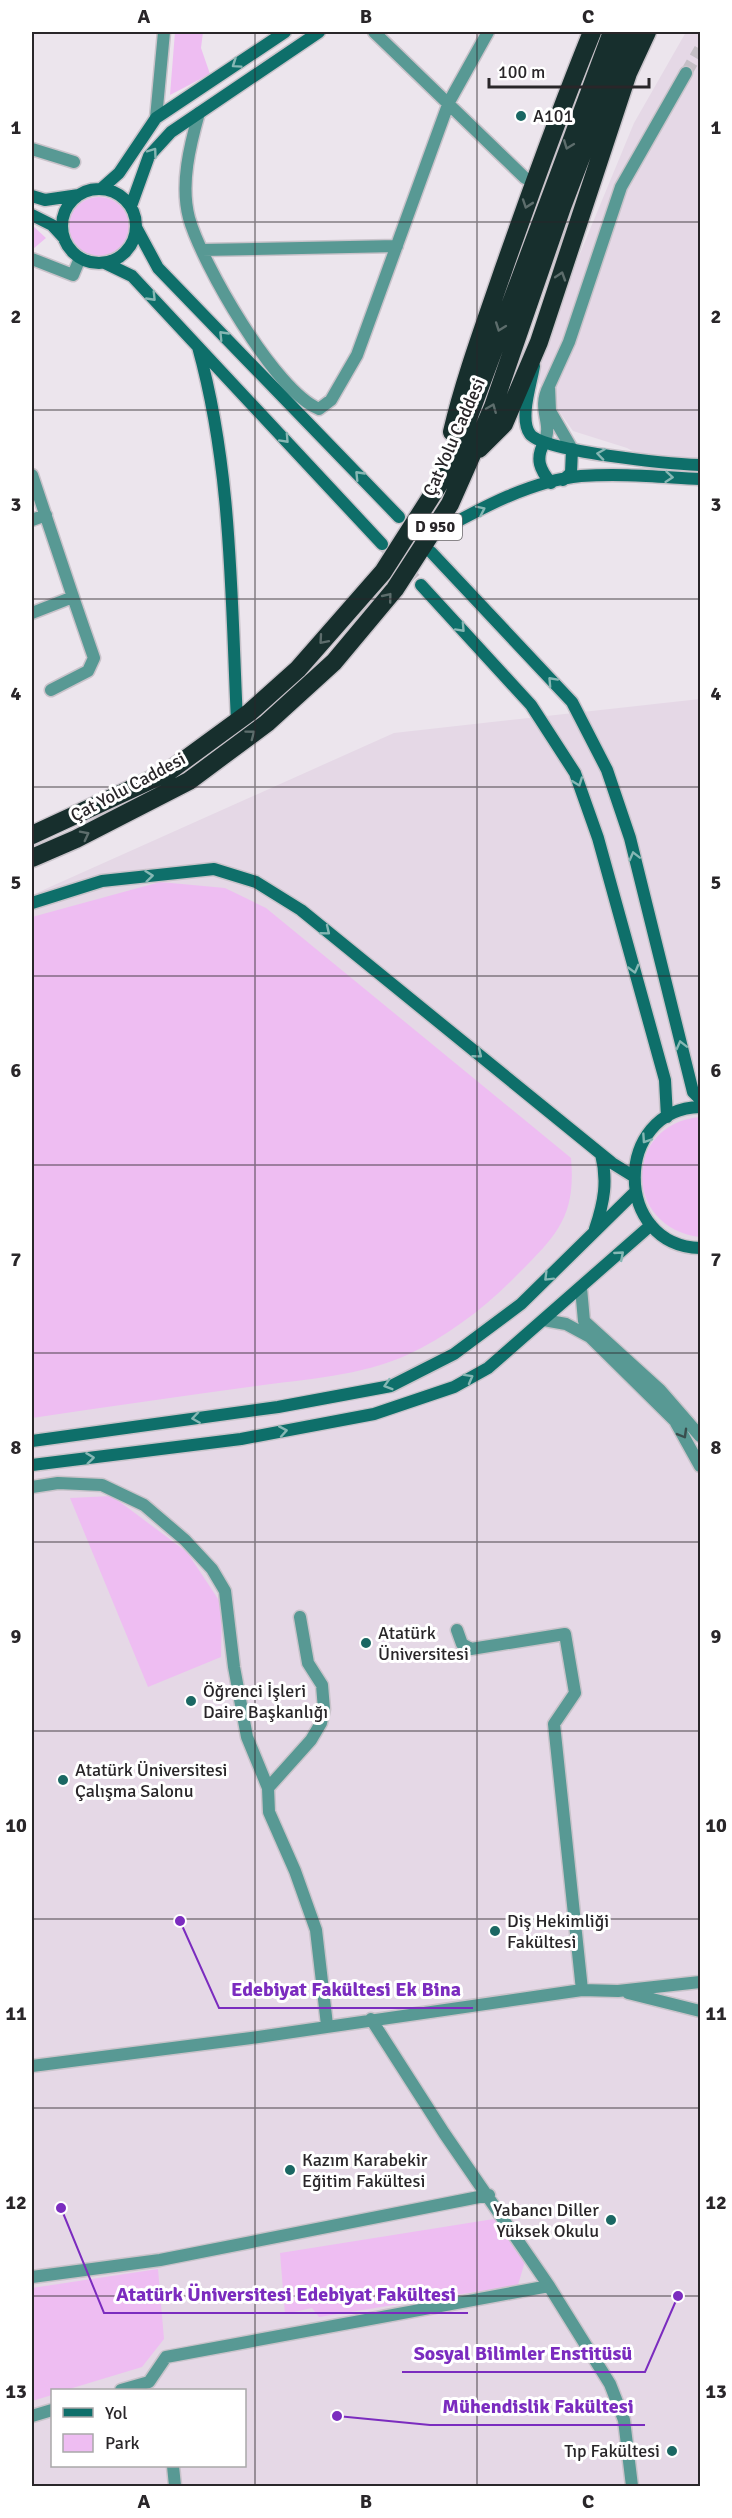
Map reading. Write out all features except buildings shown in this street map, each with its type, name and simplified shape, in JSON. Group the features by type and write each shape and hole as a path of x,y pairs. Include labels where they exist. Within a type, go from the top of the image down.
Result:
{"highway":[{"path":"440,482 461,393 535,181 592,32"},
{"name":"Çat Yolu Caddesi","path":"32,835 168,772 237,721 298,669 383,572 450,466 612,32"},
{"name":"Çat Yolu Caddesi","path":"32,858 76,839 189,781 267,723 334,662 430,544 493,407 562,207 629,32"},
{"path":"471,457 504,424 539,342 628,73 647,32"}],"main road":[{"path":"32,196 45,200 101,189 119,173 156,118 285,32"},
{"path":"131,206 149,156 171,132 320,32"},
{"path":"101,189 123,197 131,206 137,229 158,268 399,517"},
{"path":"64,238 62,226 64,213 79,195"},
{"path":"32,215 52,225 80,258 105,263 132,276 382,544"},
{"path":"105,263 117,258 127,250 137,229"},
{"path":"539,342 526,417 528,433 544,443 572,449 700,465"},
{"path":"198,345 213,407 219,457 233,615 237,721"},
{"path":"544,443 539,451 541,471 557,481"},
{"path":"557,481 571,473 572,449"},
{"path":"700,479 641,474 579,476 557,481 505,498 430,544 572,702 607,770 630,838 693,1092 700,1099"},
{"path":"421,585 531,705 575,773 598,838 665,1080 667,1117"},
{"path":"32,903 102,881 214,869 256,882 301,910 601,1154 633,1176"},
{"path":"700,1107 667,1117 650,1132 641,1145 633,1176 634,1192 651,1225 670,1240 700,1248"},
{"path":"595,1231 606,1194 605,1171 601,1154"},
{"path":"32,1442 278,1407 391,1386 454,1354 521,1304 634,1192"},
{"path":"32,1465 241,1438 383,1413 454,1387 488,1368 651,1225"}],"street":[{"path":"156,118 164,32"},
{"path":"374,32 449,102 525,178 535,181"},
{"path":"199,113 190,142 186,187 189,217 202,250 252,339 308,405 319,409 331,400 357,356 449,102 488,32"},
{"path":"544,443 548,435 542,407 569,342 621,187 686,73"},
{"path":"32,149 74,162"},
{"path":"202,250 397,246"},
{"path":"32,259 73,275 80,258"},
{"path":"549,386 550,411 572,449"},
{"path":"32,475 94,658 88,671 51,690"},
{"path":"32,520 46,515"},
{"path":"32,613 74,597"},
{"path":"581,1288 584,1322 660,1390 700,1436"},
{"path":"544,1320 566,1324 590,1337 675,1421 700,1466"},
{"path":"32,1487 58,1483 102,1485 144,1505 185,1540 212,1569 225,1591 234,1667 247,1737 268,1788 269,1812 316,1930 327,2025"},
{"path":"268,1788 311,1740 321,1723 324,1709 321,1685 308,1663 300,1617"},
{"path":"457,1630 462,1644 471,1648 565,1634 575,1693 554,1724 582,1990"},
{"path":"32,2066 582,1990 618,1991 698,1982"},
{"path":"698,1982 690,1996 700,2009"},
{"path":"618,1991 700,2009"},
{"path":"371,2019 444,2133 489,2195 549,2286 610,2384 624,2420 632,2487"},
{"path":"32,2277 160,2260 489,2195"},
{"path":"133,2389 152,2386 166,2357 176,2354 549,2286"},
{"path":"32,2416 51,2410"},
{"path":"173,2467 175,2487"}],"shaded area":[{"path":"686,32 700,32 700,488 627,448 573,431 531,372 634,123"},
{"name":"Atatürk Üniversitesi","path":"700,699 700,2486 32,2486 32,895 394,733"}],"green space":[{"path":"175,32 203,32 201,48 210,74 170,95"},
{"path":"99,197 116,202 121,206 125,211 130,228 125,245 121,250 116,254 99,259 82,254 77,250 73,245 68,228 73,211 77,206 82,202"},
{"path":"32,225 46,238 33,249 32,248"},
{"path":"160,882 225,888 266,908 571,1158 572,1178 567,1209 562,1222 545,1246 494,1296 467,1319 407,1355 371,1368 333,1376 32,1418 32,917"},
{"path":"700,1117 700,1237 674,1229 656,1215 645,1196 642,1176 646,1155 657,1137 675,1124"},
{"path":"112,1496 187,1552 222,1605 221,1657 148,1687 70,1498"},
{"path":"500,2218 526,2258 518,2285 319,2317 312,2308 285,2314 280,2253"},
{"path":"158,2269 164,2339 142,2367 69,2389 51,2389 51,2395 32,2401 32,2288"}],"tunnel":[{"path":"686,73 700,49"},
{"path":"382,544 421,585"}],"place":[{"name":"A101","path":"521,116"},
{"name":"Atatürk Üniversitesi","path":"366,1643"},
{"name":"Öğrenci İşleri Daire Başkanlığı","path":"191,1701"},
{"name":"Atatürk Üniversitesi Çalışma Salonu","path":"63,1780"},
{"name":"Edebiyat Fakültesi Ek Bina","path":"180,1921"},
{"name":"Diş Hekimliği Fakültesi","path":"495,1931"},
{"name":"Kazım Karabekir Eğitim Fakültesi","path":"290,2170"},
{"name":"Atatürk Üniversitesi Edebiyat Fakültesi","path":"61,2208"},
{"name":"Yabancı Diller Yüksek Okulu","path":"611,2220"},
{"name":"Sosyal Bilimler Enstitüsü","path":"678,2296"},
{"name":"Mühendislik Fakültesi","path":"337,2416"},
{"name":"Tıp Fakültesi","path":"672,2451"}]}
